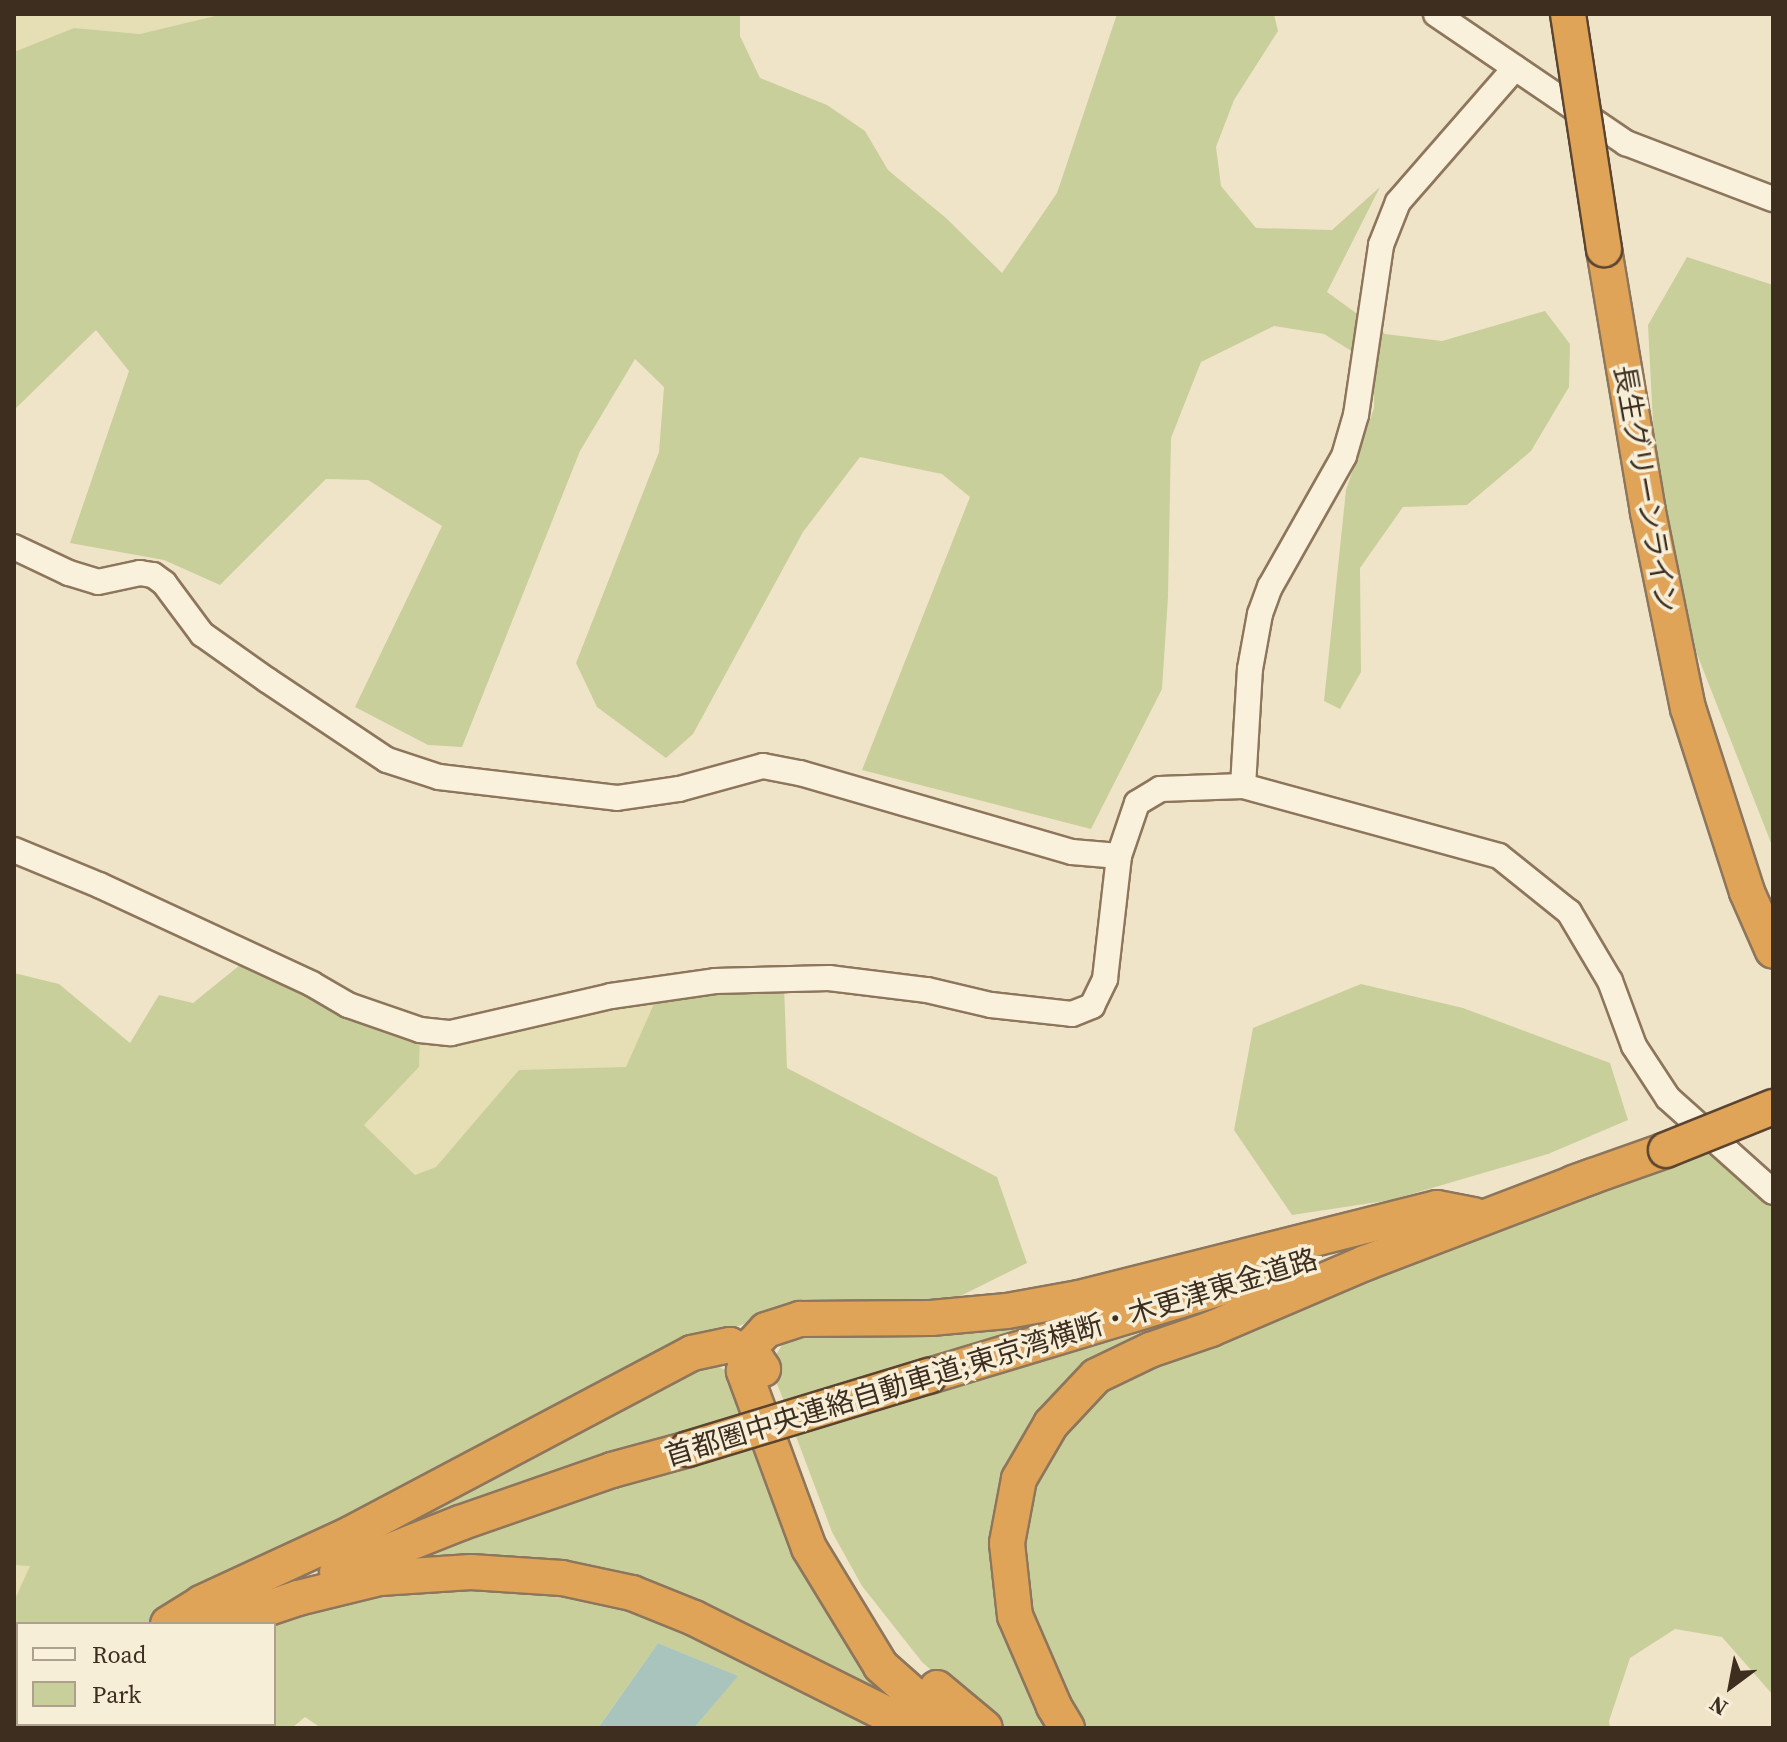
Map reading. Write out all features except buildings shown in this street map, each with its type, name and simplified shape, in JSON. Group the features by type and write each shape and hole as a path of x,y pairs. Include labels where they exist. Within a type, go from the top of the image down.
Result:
{"highway":[{"name":"長生グリーンライン","path":"1568,14 1648,512 1688,708 1747,892 1773,951"},
{"name":"首都圏中央連絡自動車道;東京湾横断・木更津東金道路","path":"223,1622 460,1523 612,1470 1358,1246 1474,1215 1666,1150 1773,1107"},
{"path":"1067,1728 1054,1706 1015,1616 1007,1543 1019,1479 1051,1424 1087,1385 1096,1376 1150,1350 1211,1329 1365,1263 1593,1176"},
{"path":"951,1728 881,1666 809,1548 753,1404 744,1371 753,1344 766,1330 800,1319 931,1318 1007,1311 1079,1298 1437,1208 1474,1215"},
{"path":"171,1622 201,1603 350,1534 692,1353 730,1345 757,1360 767,1375 822,1534 905,1661 985,1728"},
{"path":"224,1622 298,1598 380,1578 471,1572 562,1578 632,1593 694,1618 915,1728"}],"street":[{"path":"1436,14 1626,143 1773,199"},
{"path":"1243,786 1249,681 1260,614 1270,587 1344,456 1356,415 1381,245 1398,202 1515,68"},
{"path":"14,547 69,573 98,582 140,573 153,575 164,583 202,634 267,680 387,760 439,777 617,798 679,789 763,766 800,773 1072,852 1119,856"},
{"path":"14,850 127,898 312,984 348,1005 420,1030 451,1033 611,996 715,981 829,978 927,990 991,1005 1072,1014 1092,1006 1105,979 1119,856 1137,803 1160,789 1243,786 1499,856 1569,912 1610,981 1634,1046 1668,1098 1773,1192"}],"shaded area":[{"path":"14,14 223,14 140,34 74,28 14,52"},
{"path":"657,997 626,1068 519,1071 436,1167 415,1175 364,1125 419,1067 420,1038"},
{"path":"14,1565 31,1565 14,1601"}],"green space":[{"path":"223,14 740,14 740,36 760,78 827,105 865,131 888,170 946,218 1002,273 1057,193 1117,14 1274,14 1278,31 1234,100 1216,147 1221,186 1256,228 1332,230 1380,187 1327,292 1385,334 1442,341 1545,311 1570,344 1569,387 1531,451 1467,505 1403,507 1360,568 1361,672 1340,709 1324,701 1346,490 1374,408 1374,365 1324,334 1274,326 1201,362 1171,438 1168,597 1162,689 1091,829 862,770 970,497 942,474 860,457 803,532 693,734 666,758 597,707 576,663 659,452 664,387 635,359 580,451 462,747 428,745 355,707 442,526 368,480 326,479 220,585 164,560 70,543 129,371 96,330 14,410 14,52 74,28 140,34"},
{"path":"1687,257 1773,285 1773,848 1697,654 1655,463 1648,325"},
{"path":"240,965 420,1038 419,1067 364,1125 415,1175 436,1167 519,1070 626,1067 657,997 784,985 787,1068 997,1177 1027,1263 938,1307 755,1320 695,1342 155,1622 16,1622 14,1698 14,1601 30,1566 14,1565 14,973 59,984 130,1043 159,995 193,1003"},
{"path":"1361,984 1463,1008 1610,1063 1628,1120 1548,1154 1391,1200 1292,1215 1234,1130 1253,1028"},
{"path":"1714,1151 1773,1204 1773,1695 1722,1637 1675,1629 1630,1658 1609,1721 1610,1728 1079,1728 1064,1702 1018,1575 1034,1470 1100,1389 1230,1333"},
{"path":"1302,1253 785,1404 773,1374 775,1356 784,1342 802,1331"},
{"path":"1209,1314 1122,1351 999,1521 1058,1728 996,1728 922,1662 862,1586 832,1532 794,1431"},
{"path":"709,1361 733,1375 749,1415 390,1537 360,1540"},
{"path":"757,1442 927,1719 698,1610 375,1570 570,1500"},
{"path":"407,1589 563,1589 661,1617 890,1728 694,1728 737,1676 658,1643 598,1728 321,1728 305,1717 292,1728 48,1728 276,1726 276,1622 292,1615"}],"water":[{"path":"658,1643 738,1676 694,1728 598,1728"}]}
